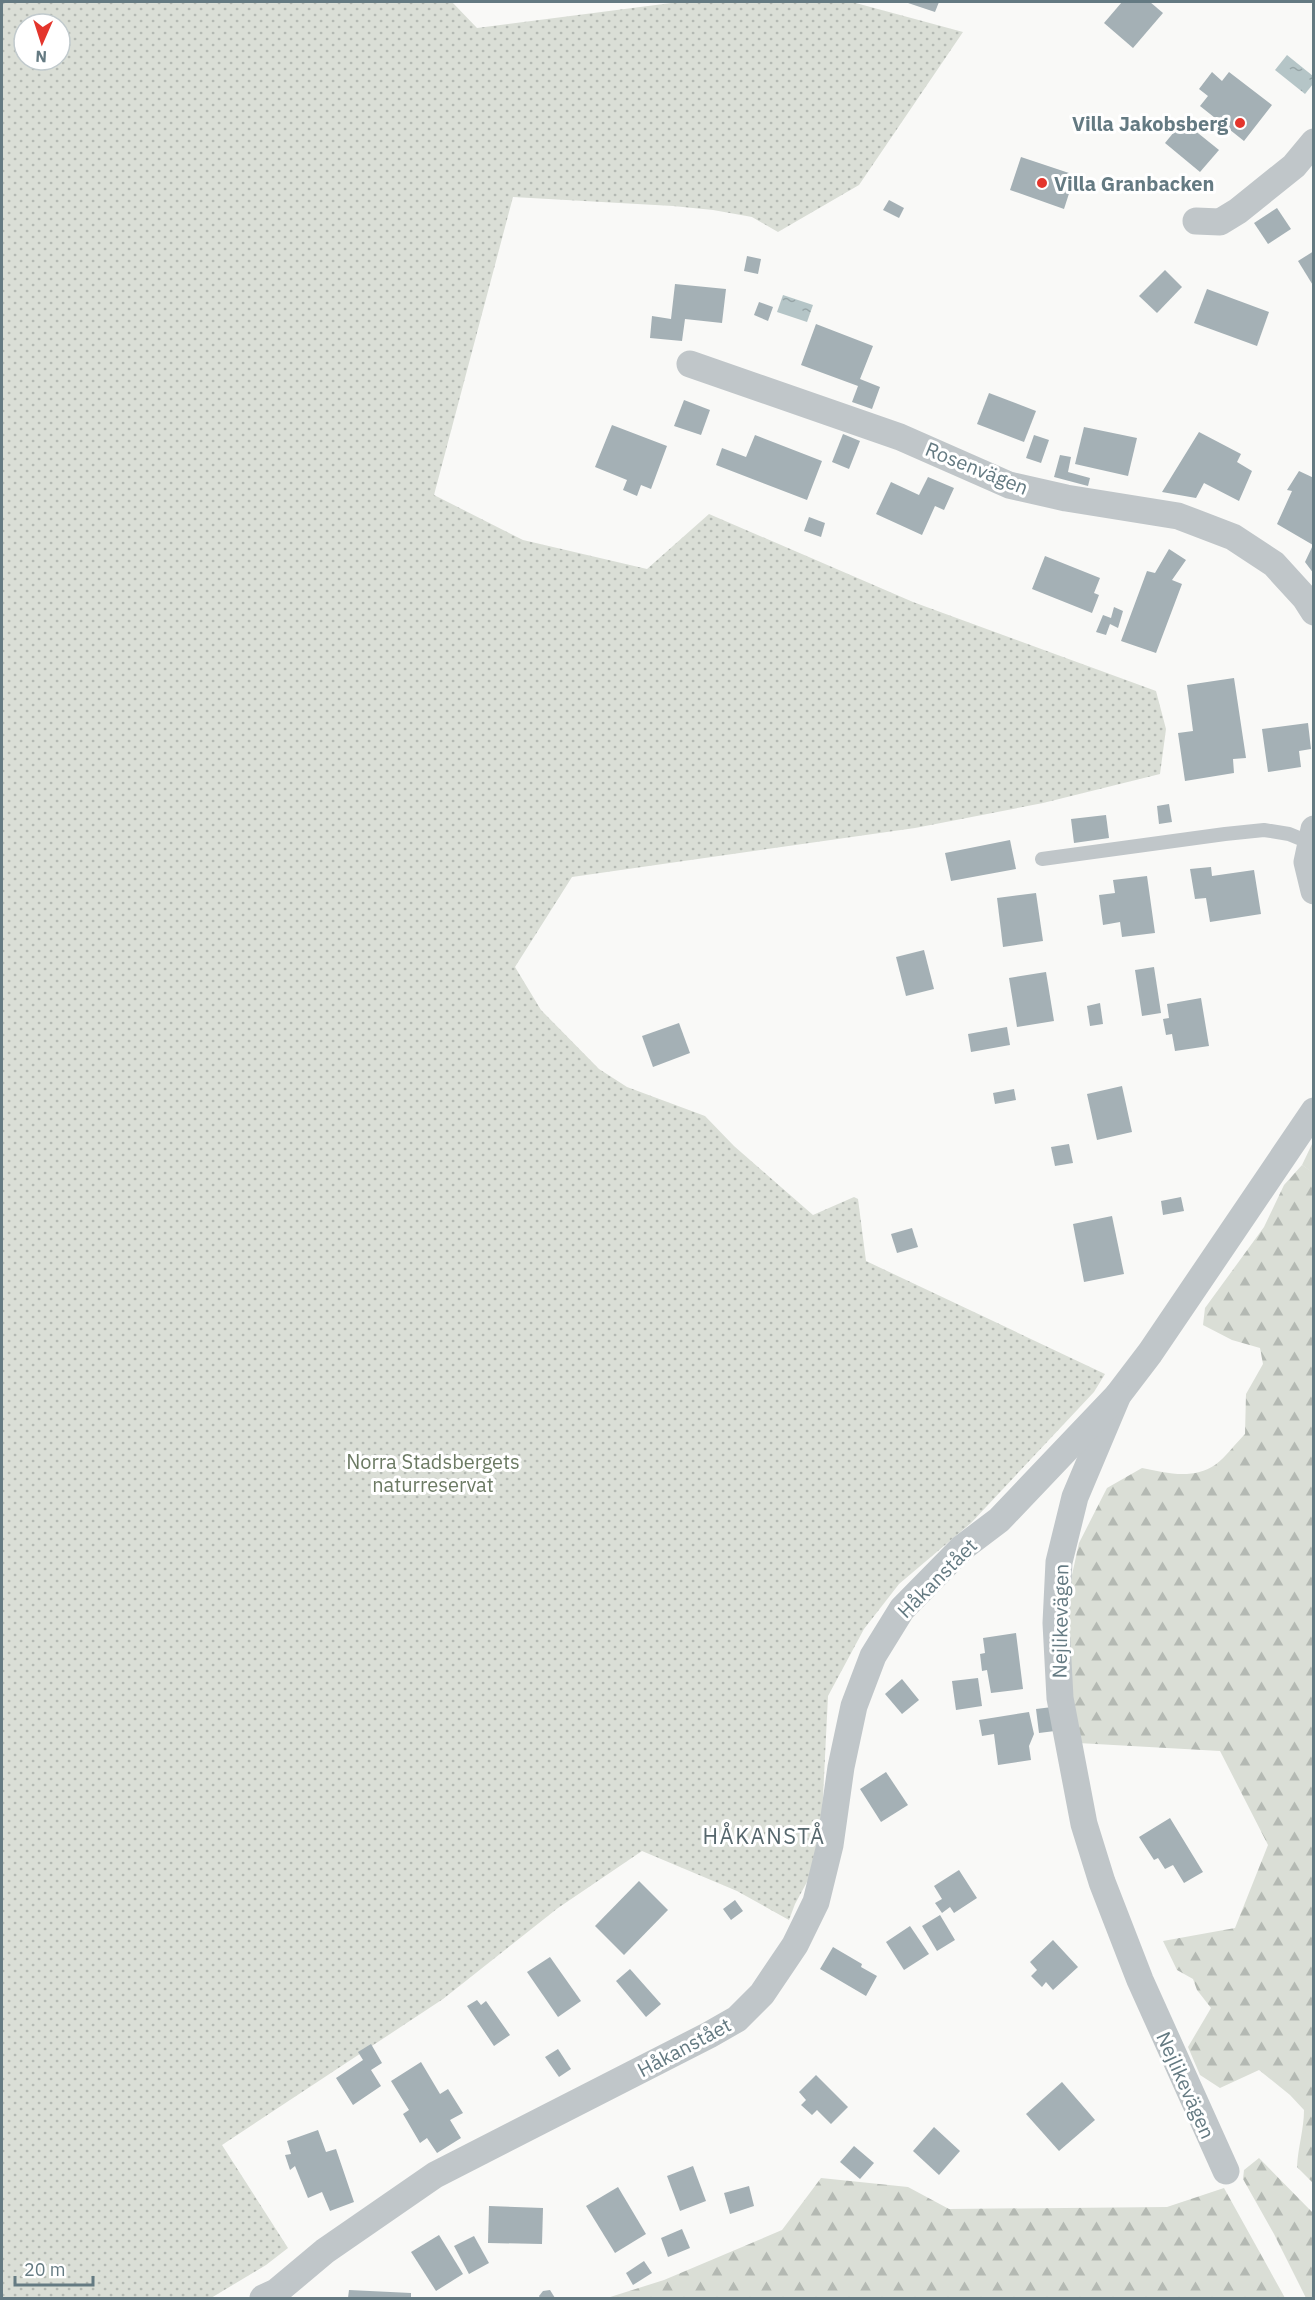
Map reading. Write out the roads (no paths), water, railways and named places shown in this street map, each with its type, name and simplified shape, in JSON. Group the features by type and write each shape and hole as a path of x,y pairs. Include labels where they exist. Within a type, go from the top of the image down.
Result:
{"street":[{"path":"1196,221 1220,222 1238,211 1294,166 1314,142"},
{"name":"Rosenvägen","path":"690,364 900,437 1009,485 1066,498 1178,516 1233,537 1274,564 1305,598 1314,612"},
{"path":"1312,836 1307,862 1314,891"},
{"name":"Nejlikevägen","path":"1226,2171 1140,1980 1102,1882 1084,1824 1060,1698 1056,1623 1059,1562 1075,1497 1118,1395 1150,1353 1314,1111"},
{"name":"Håkanstået","path":"263,2298 276,2292 325,2251 435,2175 709,2035 737,2019 762,1994 795,1945 816,1902 830,1845 841,1767 854,1706 873,1656 902,1609 962,1548 999,1520 1118,1395"}],"lane":[{"path":"1042,859 1264,830 1312,836"}],"water":[{"path":"1287,55 1313,76 1313,84 1305,94 1275,70"},
{"path":"783,295 813,305 807,322 777,312"}],"place":[{"name":"Villa Jakobsberg","path":"1240,123"},
{"name":"Villa Granbacken","path":"1042,183"}],"district":[{"name":"HÅKANSTÅ","path":"764,1835"}],"park label":[{"name":"Norra Stadsbergets naturreservat","path":"433,1472"}]}
